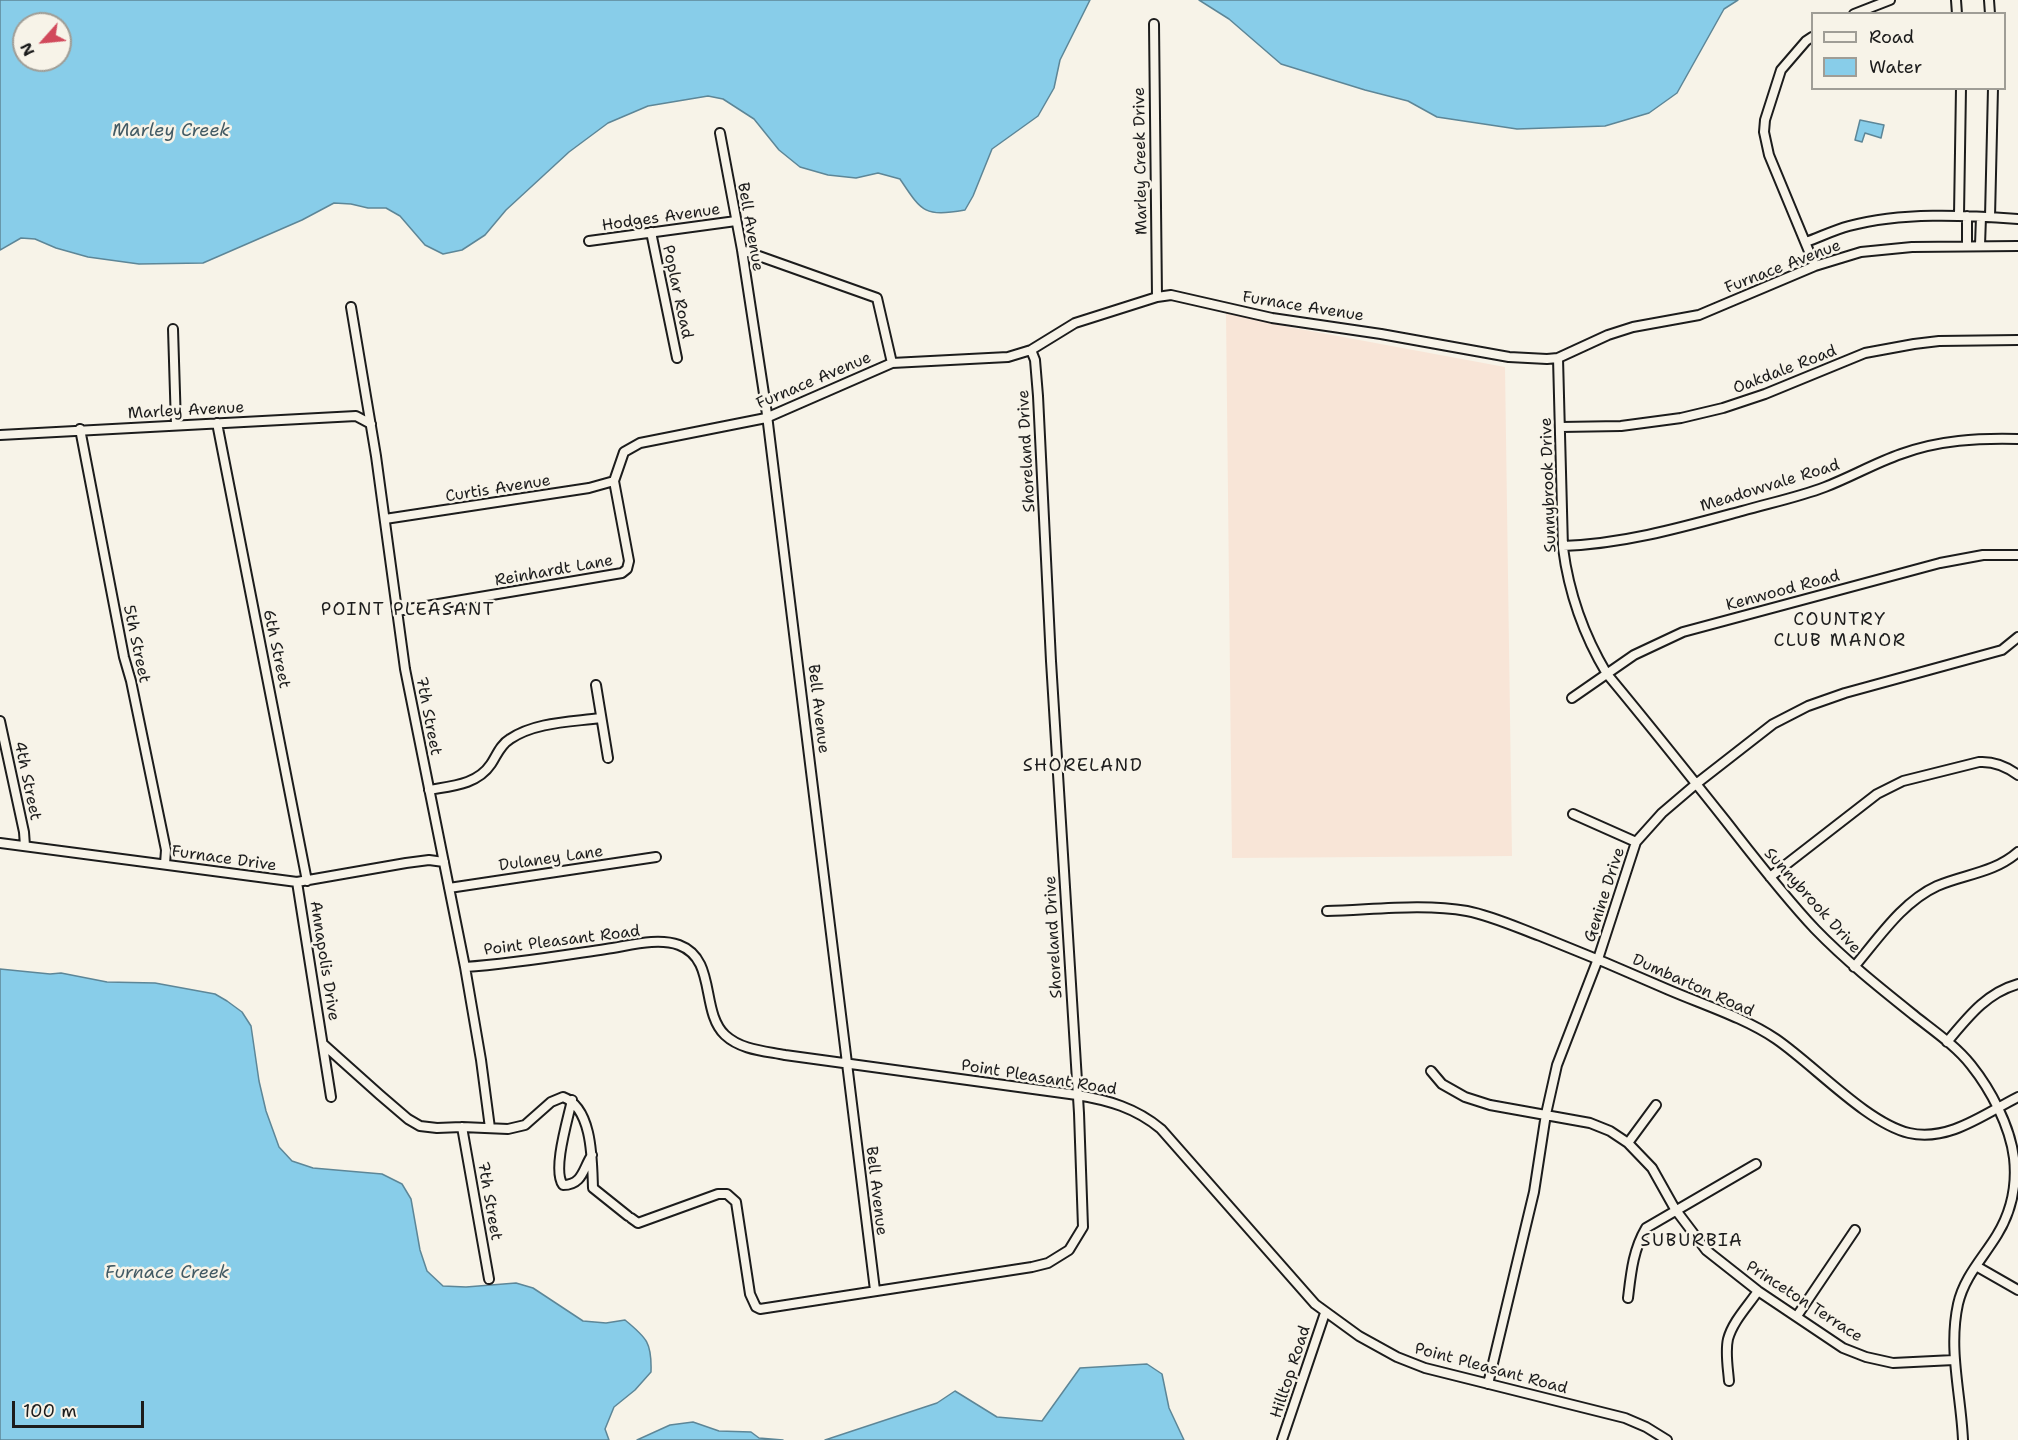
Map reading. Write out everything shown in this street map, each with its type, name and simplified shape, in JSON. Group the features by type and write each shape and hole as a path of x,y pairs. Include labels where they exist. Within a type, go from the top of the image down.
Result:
{"street":[{"path":"1859,12 1890,0"},
{"name":"Marley Creek Drive","path":"1154,24 1157,297"},
{"path":"1811,38 1781,70 1764,126 1769,155 1815,266"},
{"path":"1961,90 1963,216 1967,245"},
{"path":"1990,217 1993,90"},
{"name":"Bell Avenue","path":"720,133 742,250 766,418 811,759 875,1290"},
{"path":"1806,242 1848,226 1876,221 1963,216 2018,219"},
{"path":"1980,245 1981,217"},
{"name":"Hodges Avenue","path":"589,241 736,221"},
{"name":"Poplar Road","path":"651,232 676,358"},
{"name":"Furnace Avenue","path":"614,481 624,452 640,443 766,418 892,363 1008,357 1031,350 1075,322 1157,297 1171,296 1272,318 1381,334 1509,357 1558,358 1608,335 1633,327 1699,315 1815,266 1861,252 1912,247 2018,246"},
{"path":"742,250 877,298 892,363"},
{"name":"7th Street","path":"351,307 371,424 405,669 465,967 482,1060 490,1128"},
{"path":"173,329 176,425"},
{"name":"Oakdale Road","path":"1561,427 1621,426 1681,418 1723,408 1765,394 1865,353 1939,341 2018,340"},
{"name":"Shoreland Drive","path":"592,1155 593,1188 638,1223 718,1194 727,1194 736,1202 750,1294 756,1307 760,1309 1048,1263 1069,1250 1083,1227 1083,1185 1038,396 1035,360 1031,350"},
{"name":"Sunnybrook Drive","path":"1558,358 1563,546 1567,577 1574,602 1592,649 1607,674 1770,877 1815,928 1854,967 1947,1042 1969,1063 1986,1084 2007,1130 2014,1157 2015,1185 2010,1207 1998,1234 1964,1286 1954,1329 1954,1360 1963,1440"},
{"name":"Marley Avenue","path":"0,435 356,416 371,424"},
{"name":"6th Street","path":"217,423 307,881"},
{"name":"5th Street","path":"80,429 124,657 166,850 165,864"},
{"name":"Meadowvale Road","path":"1563,546 1612,542 1652,534 1792,497 1824,487 1901,454 1933,445 1980,438 2018,439"},
{"name":"Curtis Avenue","path":"385,519 589,488 614,481"},
{"name":"Reinhardt Lane","path":"397,611 622,573 627,569 629,561 614,481"},
{"name":"Kenwood Road","path":"1572,698 1634,655 1683,632 1940,563 1983,555 2018,555"},
{"name":"Genine Drive","path":"1488,1384 1534,1192 1546,1114 1557,1065 1598,959 1636,842 1662,813 1773,724 1808,706 1845,693 2002,650 2018,637"},
{"path":"596,685 608,758"},
{"path":"429,790 470,781 490,766 498,750 508,740 523,732 600,718"},
{"name":"4th Street","path":"0,721 25,846"},
{"path":"1770,877 1857,807 1903,781 1979,762 1991,762 2018,775"},
{"path":"1573,814 1636,842"},
{"name":"Furnace Drive","path":"0,843 297,882 406,863 429,860 444,862"},
{"path":"1854,967 1915,900 1937,886 2005,863 2018,852"},
{"name":"Dulaney Lane","path":"449,888 656,857"},
{"name":"Annapolis Drive","path":"297,882 331,1097"},
{"name":"Dumbarton Road","path":"1327,911 1440,908 1467,911 1490,917 1598,959 1775,1038 1864,1110 1885,1124 1906,1132 1920,1135 1946,1131 1984,1116 1996,1107 2018,1097"},
{"name":"Point Pleasant Road","path":"465,967 637,945 669,943 680,945 689,951 702,968 712,1014 725,1035 736,1043 751,1048 1077,1095 1119,1104 1161,1129 1290,1277 1325,1313 1359,1336 1397,1357 1425,1368 1625,1418 1667,1440"},
{"path":"1947,1042 1979,1004 1994,993 2018,984"},
{"name":"Annapolis Drive","path":"323,1044 408,1119 420,1126 508,1129 525,1125 551,1102 563,1097 572,1100"},
{"name":"Princeton Terrace","path":"1431,1071 1442,1084 1465,1097 1490,1105 1590,1123 1610,1131 1628,1143 1652,1168 1675,1209 1706,1250 1758,1291 1843,1348 1866,1357 1893,1363 1954,1360"},
{"path":"572,1100 582,1117 590,1140 592,1155 576,1183 563,1185 559,1179 560,1162 572,1100"},
{"path":"1628,1143 1656,1105"},
{"name":"7th Street","path":"462,1127 489,1280"},
{"path":"1628,1298 1632,1264 1638,1242 1646,1228 1675,1209 1756,1164"},
{"path":"1797,1316 1855,1230"},
{"path":"1976,1266 2018,1290"},
{"path":"1729,1381 1728,1339 1737,1321 1758,1291"},
{"name":"Hilltop Road","path":"1282,1440 1325,1313"}],"shaded area":[{"path":"1226,313 1505,367 1512,856 1232,858"}],"water":[{"name":"Marley Creek","path":"0,0 1090,0 1060,60 1054,88 1038,116 992,149 965,210 941,213 925,210 900,179 878,173 856,178 828,175 800,167 779,150 754,119 723,99 708,96 648,106 608,123 569,152 506,210 485,235 462,250 443,254 425,245 400,216 386,208 334,203 302,220 203,263 139,264 88,257 35,239 21,238 0,250"},
{"path":"1199,0 1738,0 1724,9 1677,93 1649,113 1605,126 1517,129 1437,117 1408,101 1281,64 1229,19"},
{"path":"1860,120 1884,125 1881,138 1865,133 1862,142 1855,140"},
{"name":"Furnace Creek","path":"0,969 61,973 107,982 155,983 215,994 242,1012 251,1026 259,1081 266,1111 279,1147 292,1161 313,1168 382,1174 402,1184 411,1199 420,1250 427,1271 443,1286 466,1287 516,1283 533,1288 583,1321 606,1323 625,1320 643,1337 649,1348 651,1372 635,1390 614,1407 605,1429 609,1440 0,1440"},
{"path":"1147,1364 1162,1374 1169,1408 1184,1440 825,1440 937,1403 955,1391 997,1417 1042,1421 1080,1368"},
{"path":"693,1422 719,1431 751,1432 759,1438 783,1440 637,1440 670,1425"}],"district":[{"name":"POINT PLEASANT","path":"408,610"},
{"name":"COUNTRY CLUB MANOR","path":"1840,630"},
{"name":"SHORELAND","path":"1083,766"},
{"name":"SUBURBIA","path":"1692,1241"}]}
